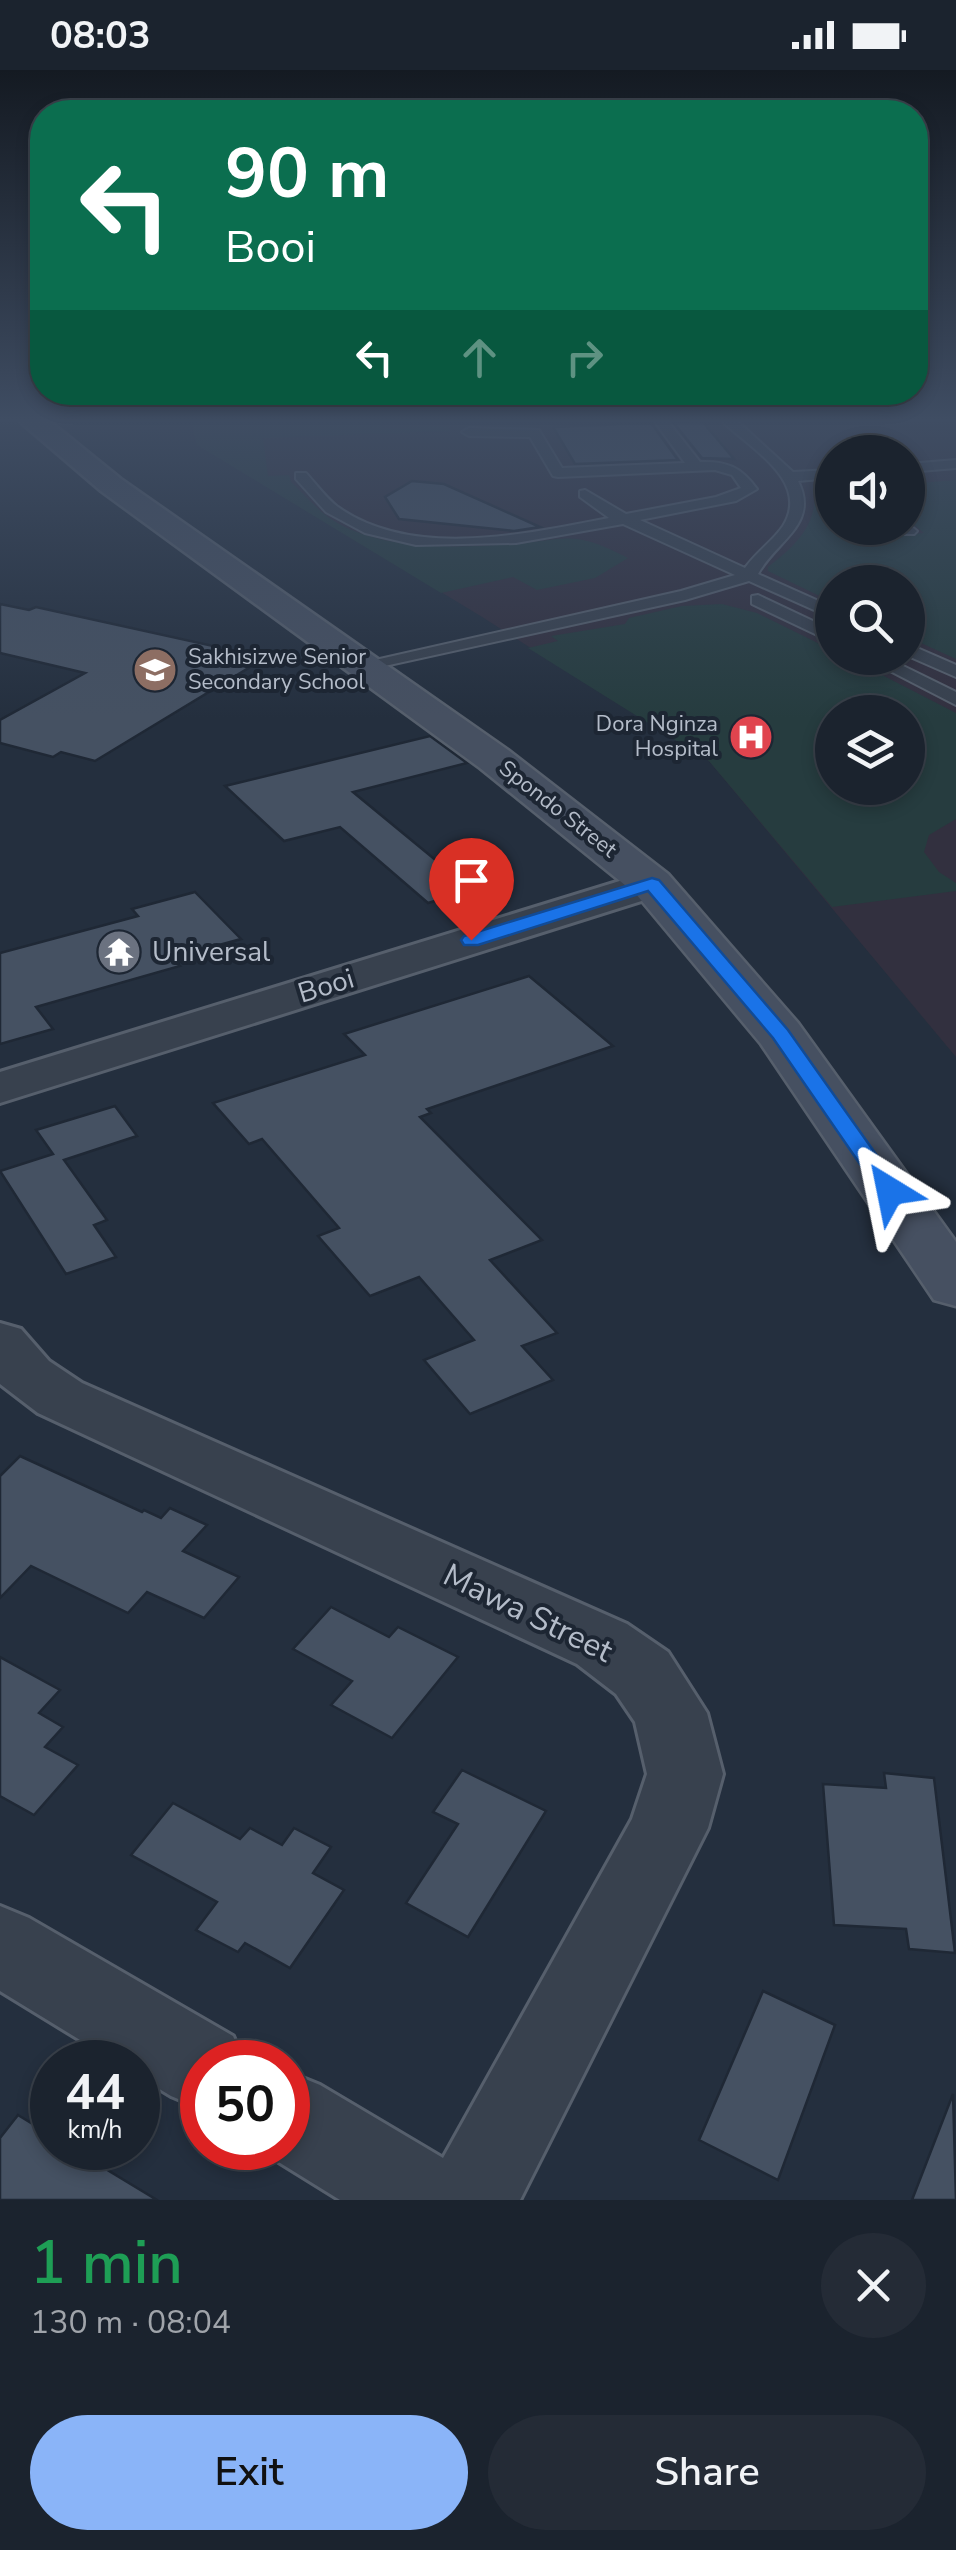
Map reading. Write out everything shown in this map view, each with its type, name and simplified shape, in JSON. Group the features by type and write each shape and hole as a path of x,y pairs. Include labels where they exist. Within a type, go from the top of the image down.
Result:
{"main road":[{"name":"Spondo Street","path":"158,518 596,836 652,884 780,1034 956,1286"}],"street":[{"name":"Booi","path":"0,1088 652,884"},
{"name":"Mawa Street","path":"0,1343 28,1376 60,1398 602,1644 642,1673 670,1712 685,1774 669,1828 471,2200"},
{"path":"0,1946 180,2053"},
{"path":"310,2130 426,2200"}],"lane":[{"path":"343,518 372,530 413,538 499,541 624,518"},
{"path":"627,518 815,627"},
{"path":"357,660 751,569 794,518"},
{"path":"597,524 700,574"},
{"path":"751,569 815,605"},
{"path":"357,660 700,574 724,575"},
{"path":"925,657 956,672"},
{"path":"908,675 956,699"}],"shaded area":[{"path":"319,518 815,518 815,545 925,545 925,518 956,518 956,1057 709,761"}],"green space":[{"path":"318,518 332,518 372,537 418,545 570,539 594,543 628,558 595,578 537,590 513,577 441,593"},
{"path":"811,518 815,518 815,545 925,545 925,518 956,518 956,659 925,645 925,565 815,565 815,594 768,571 795,544"},
{"path":"722,604 757,613 815,642 815,675 882,675 921,695 815,695 815,805 925,805 925,697 956,713 956,819 929,835 924,852 939,872 956,883 956,891 832,907 709,761 528,648 558,641 551,636 625,624 629,618 682,606"}],"building":[{"path":"521,518 540,527 514,531 399,519"},
{"path":"0,604 29,610 36,607 236,651 230,655 260,661 95,761 61,752 53,757 0,743 0,720 85,673 0,653"},
{"path":"430,736 467,763 353,792 472,890 428,903 340,827 284,841 225,786"},
{"path":"195,892 241,939 172,958 180,966 36,1007 53,1029 0,1044 0,953 138,916 132,909"},
{"path":"529,976 613,1046 427,1109 431,1113 420,1117 542,1240 490,1260 557,1333 522,1346 553,1380 470,1414 424,1360 474,1340 419,1277 370,1296 318,1236 339,1228 262,1139 249,1144 213,1103 365,1055 344,1034"},
{"path":"115,1106 137,1136 64,1160 107,1220 94,1225 116,1257 66,1274 0,1171 53,1154 36,1130"},
{"path":"20,1456 142,1512 161,1518 170,1508 207,1525 183,1551 239,1577 204,1618 147,1592 128,1613 31,1566 0,1598 0,1476"},
{"path":"331,1607 389,1637 398,1627 458,1657 392,1738 331,1705 352,1681 293,1649"},
{"path":"0,1657 60,1690 39,1713 63,1727 45,1747 78,1765 34,1815 0,1796"},
{"path":"462,1770 546,1811 468,1937 406,1903 458,1824 433,1812"},
{"path":"884,1773 934,1778 955,1953 909,1949 906,1929 834,1925 823,1784 886,1788"},
{"path":"173,1803 240,1839 250,1828 282,1845 294,1828 331,1847 313,1873 344,1890 290,1968 245,1943 238,1952 196,1930 217,1902 131,1855"},
{"path":"763,1991 835,2025 778,2180 699,2140"},
{"path":"953,2094 956,2200 912,2200"},
{"path":"18,2115 30,2122 30,2170 107,2170 157,2200 0,2200 0,2138"}],"place":[{"name":"Sakhisizwe Senior Secondary School","path":"155,670"},
{"name":"Dora Nginza Hospital","path":"751,737"},
{"name":"Universal","path":"119,952"}],"route":[{"path":"471,940 652,884 780,1034 890,1191"}]}
